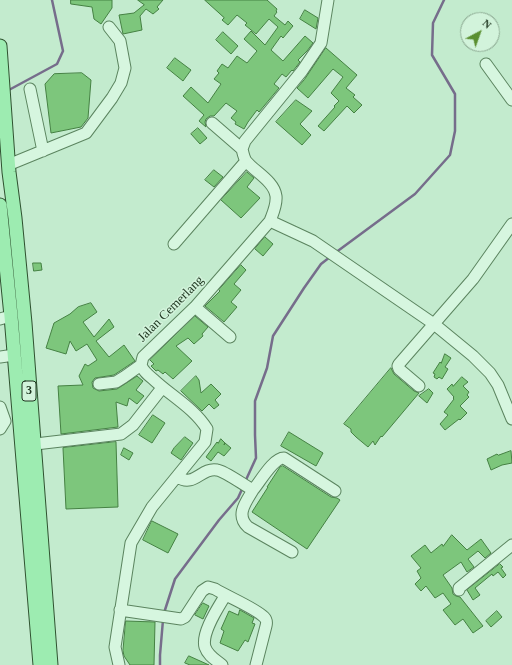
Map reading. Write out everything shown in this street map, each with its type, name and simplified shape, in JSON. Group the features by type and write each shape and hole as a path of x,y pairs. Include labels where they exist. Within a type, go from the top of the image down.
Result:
{"main road":[{"name":"3","path":"0,46 8,165 15,218 25,323 28,445 40,665"},
{"name":"3","path":"0,205 6,317 14,355 20,420 28,445 51,665"}],"street":[{"path":"212,124 242,149 245,141 302,71 321,44 325,1"},
{"path":"8,165 86,132 112,98 121,83 125,68 120,41 108,27"},
{"path":"486,64 512,100"},
{"path":"30,89 43,151"},
{"name":"Jalan Cemerlang","path":"141,365 143,357 151,348 195,307 270,221 276,196 267,181 246,161 242,149"},
{"path":"174,244 246,161"},
{"path":"270,221 313,241 434,324 473,356 490,373 498,385 512,419"},
{"path":"419,386 399,369 398,366 473,279 512,224"},
{"path":"195,307 230,337"},
{"path":"0,356 14,355"},
{"path":"99,384 116,382 141,365 145,372 162,388 202,420 207,429 205,442 152,507 131,543 115,647 118,665"},
{"path":"28,445 121,434 133,425 162,388"},
{"path":"0,407 3,425 20,420"},
{"path":"292,552 248,527 244,523 242,508 253,490 275,461 284,458 335,491"},
{"path":"177,477 183,481 191,480 210,470 218,470 253,490"},
{"path":"459,590 459,588 512,546"},
{"path":"120,610 181,619 185,617 202,591 208,587 215,589 265,618 267,622 256,665"},
{"path":"222,665 209,655 205,649 204,637 225,596"}],"building":[{"path":"71,0 112,0 112,8 101,24 94,19 92,7 71,4"},
{"path":"138,0 163,0 157,7 159,9 153,14 146,9 140,16 142,30 123,34 119,15 134,13 144,5"},
{"path":"205,0 267,0 277,9 274,16 285,25 288,21 293,26 283,38 281,36 271,50 283,61 305,36 313,43 298,60 300,62 293,71 292,70 286,77 282,74 274,84 279,88 259,112 257,110 244,129 235,124 236,122 231,118 237,111 226,103 214,116 210,116 206,119 206,127 199,121 204,115 183,96 191,87 208,103 221,84 214,79 219,73 217,71 222,64 228,68 237,56 247,63 257,51 244,39 251,31 265,45 278,27 269,19 256,34 245,25 247,23 237,15 228,25 222,20 224,18"},
{"path":"305,10 318,18 316,29 300,19"},
{"path":"223,32 238,46 231,54 216,40"},
{"path":"326,48 357,75 346,88 355,95 353,97 362,105 354,113 347,106 324,131 318,126 339,101 331,93 343,77 333,69 308,98 297,88"},
{"path":"175,58 191,70 183,81 167,68"},
{"path":"82,73 91,80 88,118 81,127 51,133 45,84 54,74"},
{"path":"296,100 312,111 300,124 311,135 302,145 276,122"},
{"path":"198,128 207,138 200,144 191,134"},
{"path":"214,170 223,177 214,187 205,180"},
{"path":"247,172 254,178 247,187 260,198 241,218 221,200"},
{"path":"265,237 273,244 263,256 255,249"},
{"path":"33,263 41,263 42,270 34,271"},
{"path":"241,265 246,270 234,284 241,290 231,302 237,307 224,322 205,306 220,291 219,290"},
{"path":"91,303 97,312 83,322 94,337 109,319 114,327 96,341 109,357 124,345 135,361 114,375 95,378 92,382 93,388 99,391 117,389 137,376 143,381 136,390 144,396 137,404 129,398 127,406 116,402 118,427 61,434 58,386 83,385 79,376 85,364 88,366 97,360 87,344 76,351 70,341 66,354 46,348 54,323 70,314 78,307"},
{"path":"195,316 208,327 202,334 203,336 194,344 188,338 176,346 192,361 173,379 165,372 163,374 158,370 156,371 151,366 154,364 150,360"},
{"path":"445,354 451,358 445,367 448,369 442,379 439,377 437,379 434,377 435,374 433,373 440,362 441,363"},
{"path":"391,368 394,374 414,391 419,393 382,437 381,436 375,445 373,441 368,447 351,432 351,429 344,424"},
{"path":"196,376 199,380 201,393 211,384 221,394 215,400 219,405 214,409 209,404 202,411 181,391"},
{"path":"462,377 468,382 463,386 469,392 467,395 469,397 460,406 467,413 460,420 459,419 445,430 440,424 448,415 444,412 454,399 447,389 452,384 453,386"},
{"path":"429,389 433,393 427,403 419,396"},
{"path":"153,415 165,423 152,443 139,435"},
{"path":"289,432 323,453 316,466 281,446"},
{"path":"185,437 193,443 181,460 171,453"},
{"path":"221,439 231,448 224,456 218,452 211,461 206,457"},
{"path":"116,442 118,507 66,509 63,448"},
{"path":"124,448 133,453 129,460 121,455"},
{"path":"511,451 512,463 502,465 491,470 487,459 497,454"},
{"path":"283,466 331,497 340,500 307,549 252,512 280,467"},
{"path":"152,521 178,534 168,553 143,540"},
{"path":"452,535 467,550 481,539 491,553 485,558 478,551 468,559 474,567 467,572 461,562 443,575 452,588 453,594 460,597 483,626 473,633 463,619 455,625 443,610 451,604 443,593 435,598 426,586 421,591 415,584 421,578 417,571 421,568 411,556 425,545 431,553 442,544 443,546"},
{"path":"500,564 506,575 503,578 498,572 493,576 492,574 475,588 480,595 473,600 467,590"},
{"path":"203,603 209,606 203,619 195,615"},
{"path":"240,610 254,618 252,623 255,624 248,642 245,640 238,651 220,643 224,631 221,629 229,611 238,615"},
{"path":"497,611 502,617 491,627 486,621"},
{"path":"126,621 155,622 154,665 130,665 124,656 123,651"},
{"path":"189,656 209,665 190,665 185,663"}],"waterway":[{"path":"7,91 57,64 63,51 52,0"},
{"path":"335,253 415,194 450,155 455,131 455,94 432,55 433,23 444,0"},
{"path":"245,482 256,458 255,401 267,368 273,336 321,264 330,257"},
{"path":"164,613 175,579 219,520 238,498 243,487"},
{"path":"160,665 163,620"}]}
